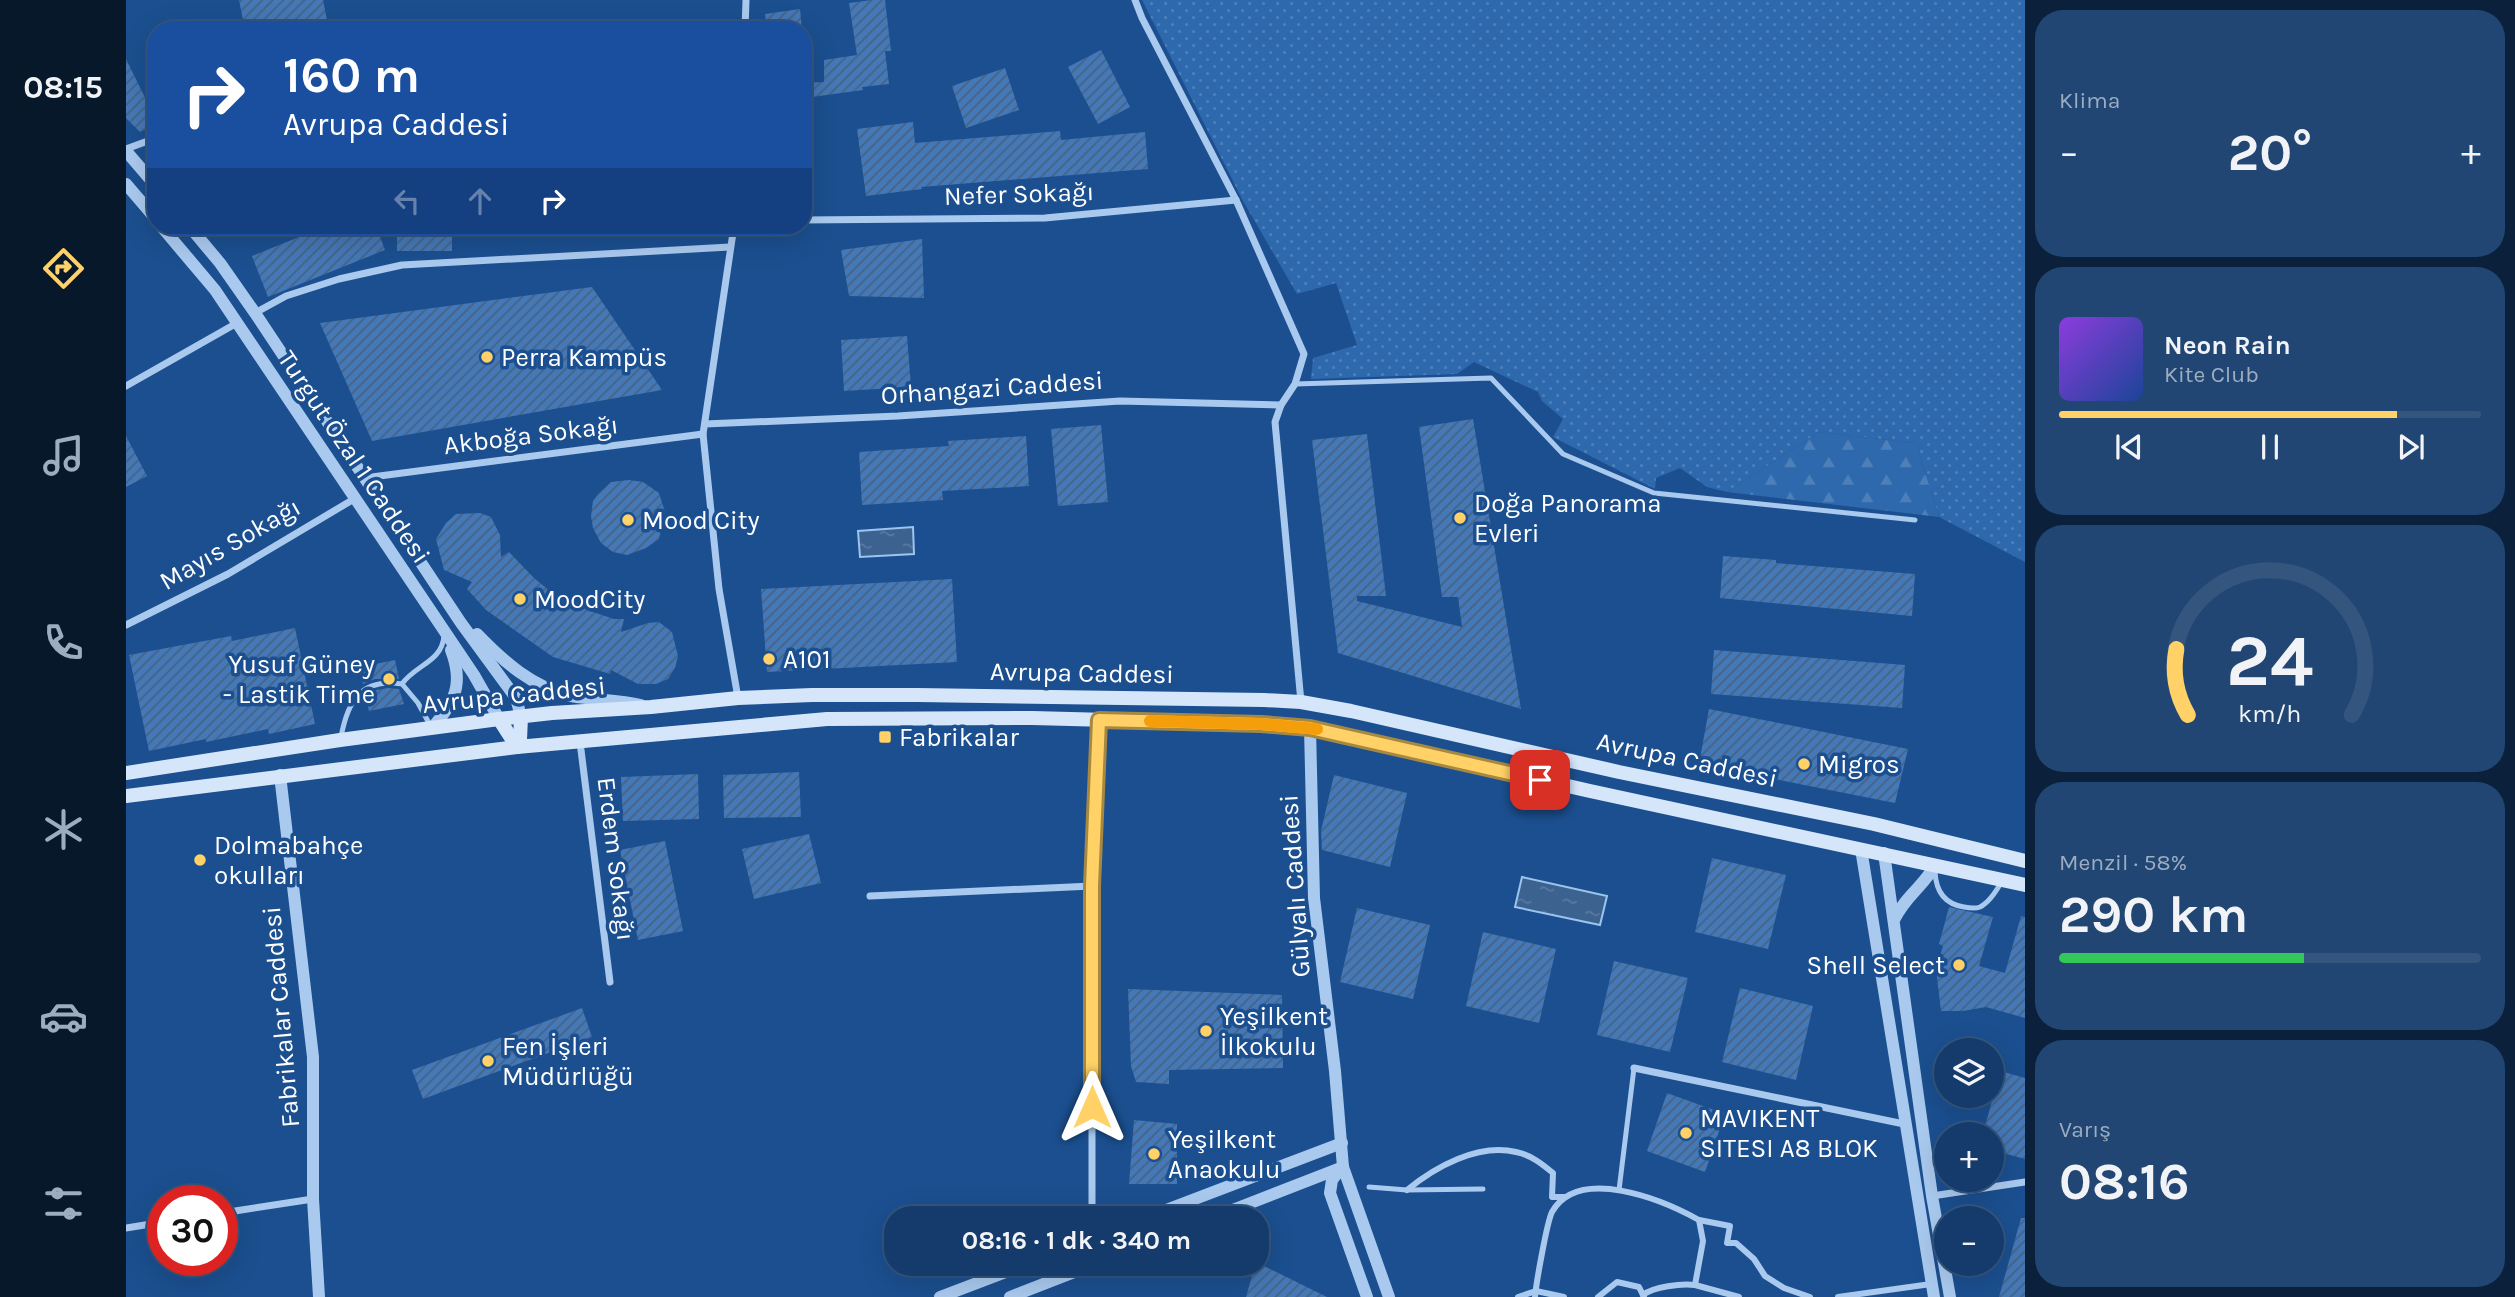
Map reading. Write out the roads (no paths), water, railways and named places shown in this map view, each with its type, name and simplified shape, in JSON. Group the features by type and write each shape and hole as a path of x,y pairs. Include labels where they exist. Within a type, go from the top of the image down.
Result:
{"main road":[{"name":"Avrupa Caddesi","path":"126,773 499,719 737,698 917,695 1301,702 1619,772 1874,824 2025,861"},
{"path":"517,747 521,717"},
{"path":"499,719 517,747"},
{"name":"Avrupa Caddesi","path":"126,796 517,747 827,719 1099,720 1261,724 1310,728 2025,885"},
{"path":"1861,849 1867,832 1874,824 1881,836 1884,853"}],"street":[{"path":"745,21 746,0"},
{"path":"1135,0 1236,200 1304,354 1295,384 1281,405 1275,422 1301,702"},
{"path":"147,142 126,150 147,175"},
{"path":"126,184 147,208"},
{"name":"Nefer Sokağı","path":"812,220 1045,218 1236,200"},
{"name":"Turgut Özal 1 Caddesi","path":"169,235 215,290 445,633 499,719"},
{"name":"Turgut Özal 1 Caddesi","path":"197,235 255,313 461,623 516,698 521,717"},
{"path":"732,235 703,434 719,589 737,698"},
{"path":"255,313 286,296 339,279 402,265 730,247"},
{"path":"126,386 237,323"},
{"name":"Orhangazi Caddesi","path":"705,424 898,416 1120,401 1281,405"},
{"name":"Akboğa Sokağı","path":"364,478 703,434"},
{"name":"Mayıs Sokağı","path":"126,625 228,574 354,499"},
{"path":"461,623 473,629 521,674 546,687 567,695 618,700 652,707"},
{"path":"432,728 447,711 455,694 457,680 456,665 445,633"},
{"path":"1092,1206 1092,886 1099,720"},
{"name":"Gülyalı Caddesi","path":"1310,728 1314,898 1343,1167 1389,1297"},
{"name":"Erdem Sokağı","path":"580,741 610,982"},
{"name":"Fabrikalar Caddesi","path":"280,775 313,1057 313,1199 319,1297"},
{"path":"1838,1297 1933,1291 1861,849"},
{"path":"1884,853 1932,1196 1950,1297"},
{"path":"1894,921 1904,901 1935,865"},
{"path":"870,896 1092,886"},
{"path":"1634,1068 1904,1124"},
{"path":"1177,1206 1342,1143"},
{"path":"1406,1190 1429,1172 1465,1157 1492,1150 1517,1152 1538,1161 1553,1173 1552,1196 1565,1197"},
{"path":"1243,1206 1343,1167"},
{"name":"Gülyalı Caddesi","path":"1343,1167 1332,1180 1330,1193 1367,1297"},
{"path":"1932,1196 2025,1182"},
{"path":"1536,1294 1551,1214 1565,1197 1582,1189 1619,1190 1678,1209 1699,1220 1730,1226 1727,1243 1736,1243 1754,1259 1765,1276 1810,1297"},
{"path":"238,1211 313,1199"},
{"path":"1695,1285 1703,1241 1699,1220"},
{"path":"126,1228 147,1225"},
{"path":"940,1297 995,1276"},
{"path":"1010,1297 1065,1276"},
{"path":"1598,1297 1617,1282 1639,1287 1644,1296 1650,1290 1662,1287 1695,1285 1739,1297"},
{"path":"1518,1297 1536,1294 1564,1297"}],"lane":[{"path":"1295,384 1491,378 1563,454 1654,493 1915,520"},
{"path":"402,684 408,676 441,652 445,633"},
{"path":"340,740 346,711 364,689 386,683 402,684 418,703 432,728"},
{"path":"1935,865 1936,885 1952,905 1973,909 1981,907 2002,880"},
{"path":"1619,1190 1634,1068"},
{"path":"1369,1187 1406,1190 1483,1189"}],"water":[{"path":"913,527 914,554 860,557 858,531"},
{"path":"1522,877 1607,896 1600,925 1515,907"}],"place":[{"name":"Perra Kampüs","path":"487,357"},
{"name":"Doğa Panorama Evleri","path":"1460,518"},
{"name":"Mood City","path":"628,520"},
{"name":"MoodCity","path":"520,599"},
{"name":"A101","path":"769,659"},
{"name":"Yusuf Güney - Lastik Time","path":"389,679"},
{"name":"Fabrikalar","path":"885,737"},
{"name":"Migros","path":"1804,764"},
{"name":"Dolmabahçe okulları","path":"200,860"},
{"name":"Shell Select","path":"1959,965"},
{"name":"Yeşilkent İlkokulu","path":"1206,1031"},
{"name":"Fen İşleri Müdürlüğü","path":"488,1061"},
{"name":"MAVIKENT SITESI A8 BLOK","path":"1686,1133"},
{"name":"Yeşilkent Anaokulu","path":"1154,1154"}]}
